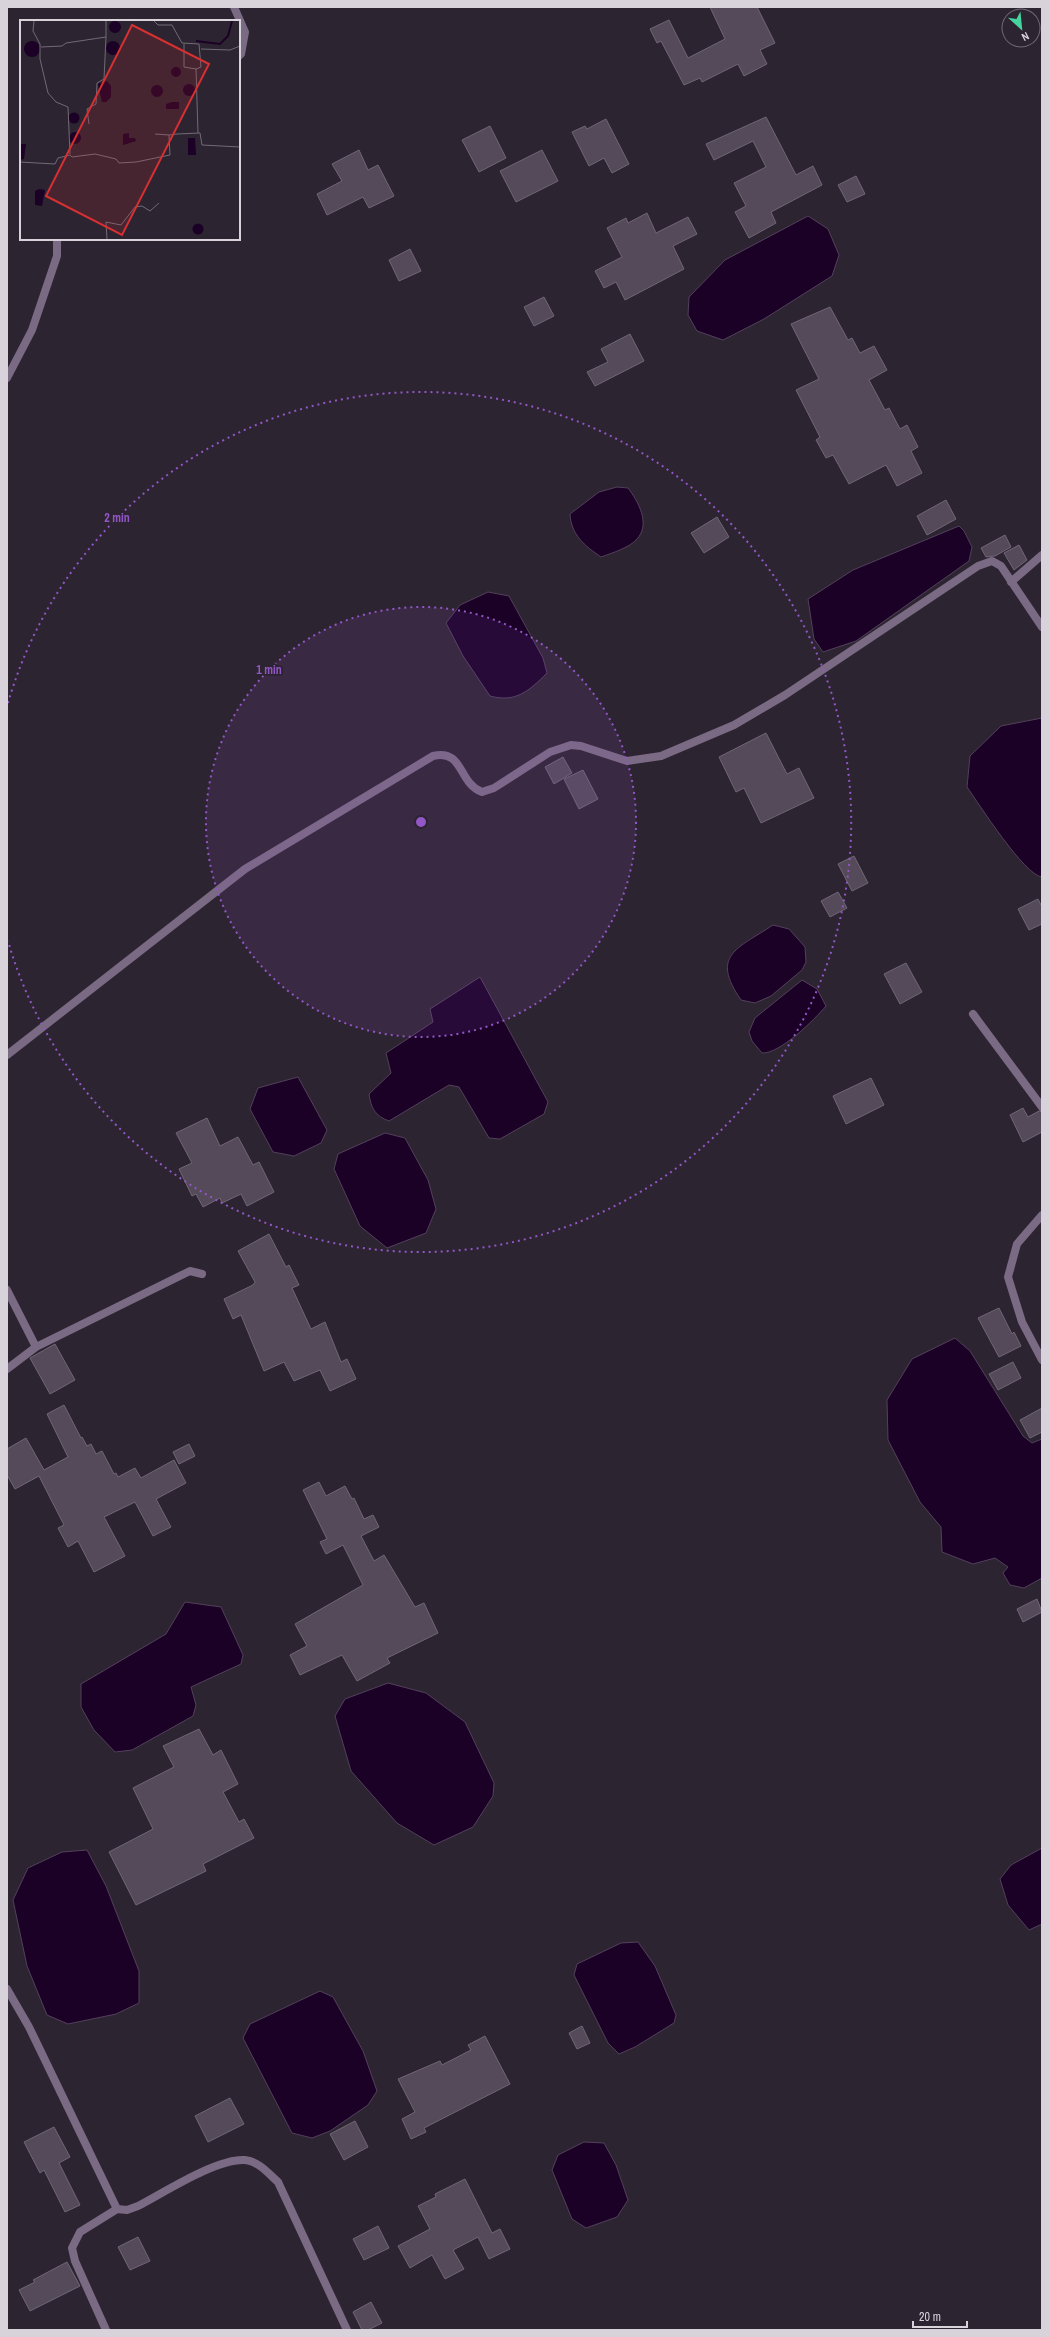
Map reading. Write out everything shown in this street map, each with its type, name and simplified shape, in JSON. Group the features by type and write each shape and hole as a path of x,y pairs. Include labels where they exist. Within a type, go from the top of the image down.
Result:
{"street":[{"path":"234,7 240,20"},
{"path":"240,21 245,32 242,54 240,55"},
{"path":"7,378 32,330 56,256 57,240"},
{"path":"1011,582 1042,555"},
{"path":"7,1055 246,869 433,756 444,754 452,756 474,789 482,792 494,788 550,752 570,745 581,746 627,761 661,756 734,725 786,695 978,566 992,561 1001,566 1042,627"},
{"path":"973,1014 1042,1107"},
{"path":"1042,1215 1017,1244 1008,1277 1022,1322 1042,1360"},
{"path":"7,1369 36,1347 190,1271 202,1274"},
{"path":"7,1290 36,1347"},
{"path":"7,1989 30,2027 117,2209"},
{"path":"106,2330 74,2261 72,2248 80,2232 117,2209 127,2210 138,2206 222,2162 246,2160 260,2166 278,2182 347,2330"}],"shaded area":[{"path":"808,216 828,229 839,255 832,276 764,319 723,340 697,331 688,315 689,297 725,260"},
{"path":"617,487 628,488 636,499 642,513 643,527 637,539 630,545 601,557 584,544 576,534 570,514 599,492"},
{"path":"959,526 964,531 972,547 969,561 856,641 823,652 814,639 808,599 853,570"},
{"path":"488,592 509,596 543,658 547,673 528,690 515,697 499,698 490,696 463,656 446,623 460,605"},
{"path":"1042,718 1042,877 1034,873 1024,864 1002,838 967,787 970,756 1001,726"},
{"path":"773,925 789,929 805,947 806,962 802,970 771,996 755,1003 741,1000 732,985 728,973 728,963 732,955 739,947"},
{"path":"480,977 548,1102 544,1114 500,1139 489,1138 459,1087 449,1085 389,1121 380,1117 374,1111 369,1094 391,1073 386,1053 433,1022 430,1009"},
{"path":"802,980 817,989 826,1006 787,1042 769,1052 762,1053 752,1041 749,1032 755,1018"},
{"path":"298,1077 327,1130 321,1143 294,1156 273,1152 250,1109 258,1088"},
{"path":"385,1133 405,1138 428,1180 436,1209 426,1233 387,1248 360,1226 334,1169 338,1154"},
{"path":"955,1338 970,1351 1023,1436 1032,1443 1042,1439 1042,1578 1024,1588 1010,1585 1003,1573 1008,1567 995,1558 973,1564 942,1552 941,1527 920,1502 888,1440 887,1400 912,1359"},
{"path":"185,1602 221,1607 243,1655 241,1664 191,1687 196,1705 193,1716 132,1750 115,1752 94,1730 81,1707 81,1684 166,1634"},
{"path":"388,1683 426,1693 465,1722 494,1783 493,1796 473,1827 434,1845 397,1823 351,1771 335,1716 345,1699"},
{"path":"1042,1848 1042,1924 1029,1930 1008,1905 1000,1879 1011,1865"},
{"path":"87,1850 106,1886 139,1971 139,2003 116,2014 68,2024 47,2015 27,1966 13,1900 28,1868 62,1852"},
{"path":"638,1942 655,1966 676,2015 674,2023 635,2047 619,2054 608,2043 574,1975 577,1964 621,1943"},
{"path":"320,1991 333,1997 363,2051 377,2091 368,2105 330,2131 312,2138 292,2133 243,2038 250,2024"},
{"path":"584,2142 604,2143 616,2165 628,2200 617,2217 586,2228 572,2219 552,2170 558,2155"}],"building":[{"path":"710,7 757,7 775,43 760,50 767,64 744,76 738,64 702,82 700,78 684,85 661,41 657,43 650,29 669,20 688,58 725,39"},
{"path":"766,117 796,175 813,166 822,185 771,212 776,223 749,238 735,212 746,206 734,183 766,167 753,141 714,160 706,144"},
{"path":"606,119 629,164 612,173 604,158 589,166 572,132 585,126 587,129"},
{"path":"490,126 506,158 479,172 462,140"},
{"path":"359,150 368,170 378,165 394,196 369,208 363,197 327,215 317,194 342,181 332,164"},
{"path":"542,150 558,181 516,202 500,171"},
{"path":"856,176 865,194 847,202 838,185"},
{"path":"647,213 656,233 688,217 697,234 673,246 684,269 625,300 616,282 604,288 595,271 622,257 607,228 626,218 628,223"},
{"path":"410,249 421,271 399,281 389,260"},
{"path":"544,297 554,316 534,326 524,307"},
{"path":"830,307 848,340 852,338 860,353 874,346 887,370 869,380 885,410 889,408 900,429 907,425 918,447 911,451 922,473 897,486 886,465 849,484 833,455 826,458 816,440 820,437 796,390 819,379 791,324"},
{"path":"630,334 644,361 595,386 587,372 608,362 601,349"},
{"path":"946,500 956,519 927,535 917,516"},
{"path":"717,517 729,537 704,553 691,533"},
{"path":"1005,535 1011,547 995,556 986,557 981,548"},
{"path":"1019,545 1027,560 1014,570 1004,553"},
{"path":"766,733 787,774 799,768 814,798 761,823 744,788 736,792 719,757"},
{"path":"563,757 572,773 554,784 545,767"},
{"path":"583,770 598,799 579,809 564,779"},
{"path":"854,856 868,883 852,891 838,864"},
{"path":"838,892 847,908 830,917 821,901"},
{"path":"1038,899 1042,907 1042,924 1029,930 1018,909"},
{"path":"906,963 922,992 900,1004 884,974"},
{"path":"871,1078 884,1105 846,1124 833,1096"},
{"path":"1023,1108 1028,1117 1039,1111 1042,1112 1042,1132 1023,1142 1010,1115"},
{"path":"207,1118 220,1146 238,1137 253,1165 259,1162 274,1192 247,1206 241,1194 222,1203 220,1198 203,1207 196,1194 192,1196 179,1169 192,1163 176,1133"},
{"path":"269,1234 286,1267 289,1265 299,1285 292,1288 311,1329 325,1322 341,1362 347,1359 356,1379 330,1391 320,1370 294,1381 284,1362 264,1371 241,1315 233,1319 224,1299 253,1285 255,1282 238,1251"},
{"path":"999,1308 1012,1334 1014,1332 1021,1346 999,1357 978,1318"},
{"path":"55,1344 75,1380 50,1394 30,1358"},
{"path":"1013,1362 1021,1378 998,1390 989,1374"},
{"path":"64,1405 81,1438 82,1437 87,1446 91,1444 96,1454 102,1451 114,1474 116,1473 118,1477 135,1468 141,1478 174,1460 186,1483 156,1499 171,1527 153,1536 135,1502 104,1517 125,1556 94,1572 78,1541 68,1547 58,1528 64,1525 39,1476 15,1489 7,1475 7,1449 26,1438 44,1470 68,1457 47,1414"},
{"path":"1042,1408 1042,1432 1030,1438 1020,1420"},
{"path":"189,1444 195,1456 179,1464 173,1452"},
{"path":"319,1482 326,1496 345,1486 352,1499 354,1498 364,1519 373,1515 379,1527 361,1536 374,1561 384,1555 415,1607 424,1603 438,1633 387,1658 390,1663 357,1681 342,1655 300,1675 290,1655 307,1646 295,1624 363,1585 343,1545 326,1554 320,1542 327,1539 303,1490"},
{"path":"1037,1599 1042,1612 1023,1622 1017,1609"},
{"path":"199,1729 213,1755 221,1750 238,1784 223,1792 239,1822 244,1819 254,1838 203,1864 206,1871 136,1905 109,1852 153,1829 133,1788 174,1767 163,1746"},
{"path":"582,2026 590,2043 577,2049 569,2033"},
{"path":"485,2036 510,2084 424,2128 426,2132 411,2139 402,2119 415,2112 398,2079 440,2061 442,2065 471,2050 468,2045"},
{"path":"230,2098 244,2124 208,2142 195,2116"},
{"path":"355,2121 368,2147 344,2160 330,2134"},
{"path":"54,2127 70,2157 59,2163 80,2205 65,2212 44,2170 40,2173 24,2142"},
{"path":"465,2179 492,2233 500,2229 510,2249 489,2259 478,2237 453,2250 464,2269 445,2279 432,2255 410,2268 398,2246 430,2229 418,2206 436,2197 435,2194"},
{"path":"378,2226 389,2248 364,2260 353,2239"},
{"path":"138,2237 150,2261 130,2270 118,2247"},
{"path":"67,2262 80,2286 30,2311 19,2290 35,2282 33,2280"},
{"path":"371,2302 382,2323 368,2330 362,2330 353,2312"}]}
